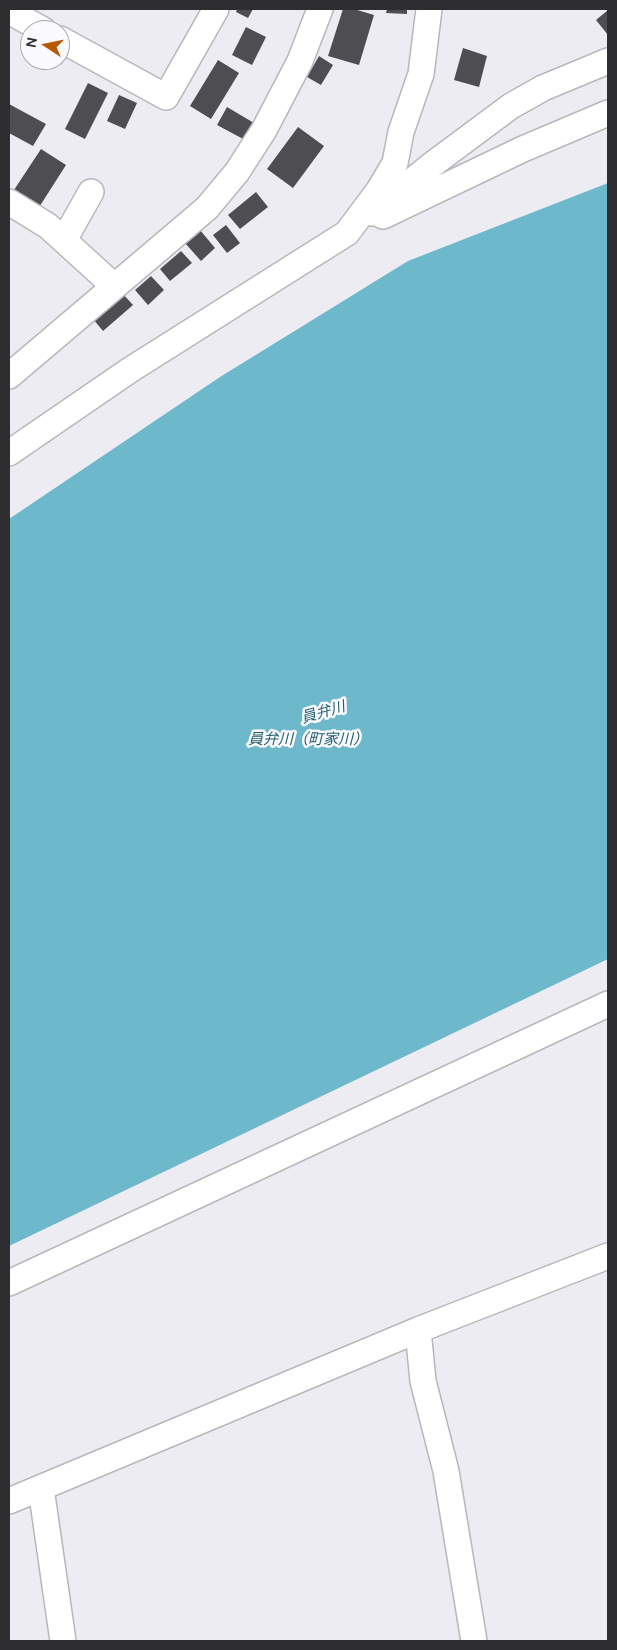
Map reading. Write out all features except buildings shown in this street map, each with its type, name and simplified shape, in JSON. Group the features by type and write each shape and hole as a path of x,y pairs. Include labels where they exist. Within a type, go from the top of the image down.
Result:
{"street":[{"path":"70,44 166,97 216,9"},
{"path":"9,376 207,208 237,172 264,130 291,78 320,9"},
{"path":"346,233 379,190 395,163 401,132 420,74 430,9"},
{"path":"9,11 25,20"},
{"path":"9,453 130,370 346,233 510,106 543,88 608,61"},
{"path":"346,233 523,149 608,113"},
{"path":"64,240 91,192"},
{"path":"9,202 48,226 114,286"},
{"path":"9,1283 608,1004"},
{"path":"9,1501 418,1330 608,1256"},
{"path":"418,1330 423,1380 446,1472 474,1641"},
{"path":"41,1488 63,1641"}],"water":[{"name":"員弁川（町家川）","path":"608,183 608,959 9,1246 9,519 220,377 408,261"}],"water label":[{"name":"員弁川","path":"323,712"}]}
